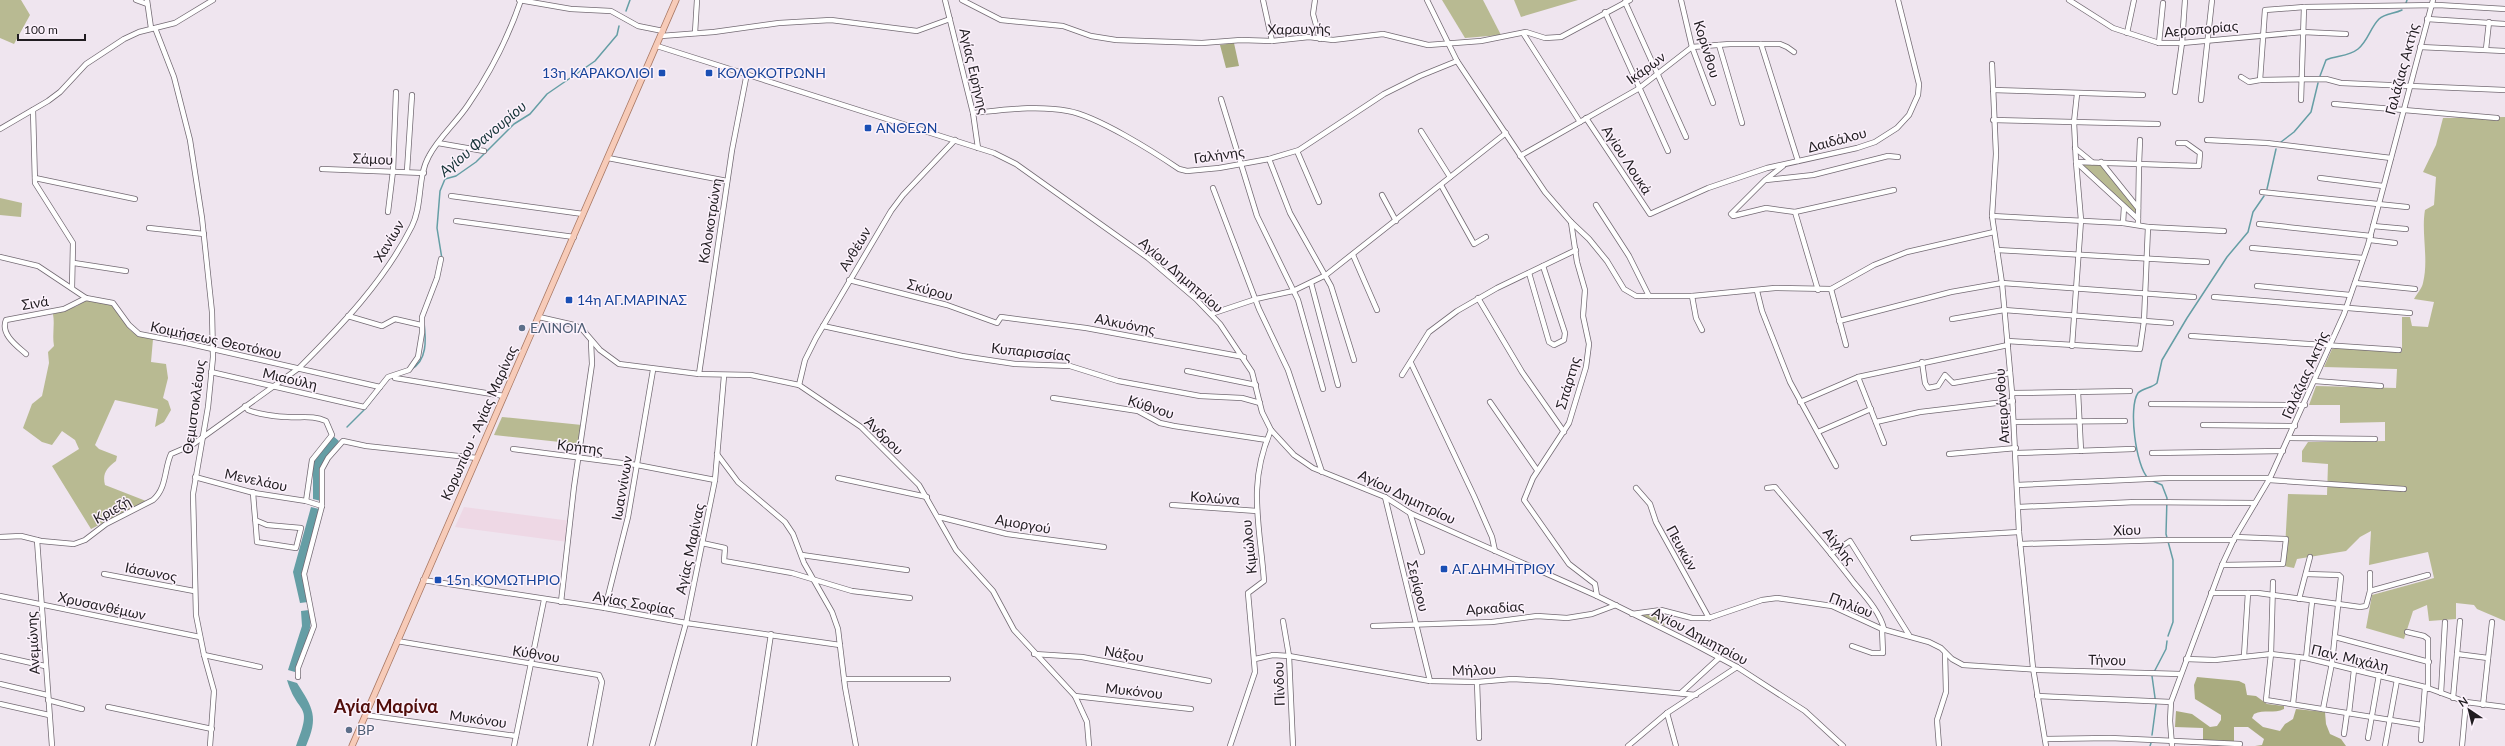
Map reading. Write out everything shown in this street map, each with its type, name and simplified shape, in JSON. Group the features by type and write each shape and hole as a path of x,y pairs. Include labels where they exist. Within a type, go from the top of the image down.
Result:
{"main road":[{"name":"Κορωπίου - Αγίας Μαρίνας","path":"352,746 364,715 574,237 676,0"}],"street":[{"path":"136,0 147,2"},
{"path":"0,129 60,92 94,58 124,39 186,17 213,0"},
{"path":"520,0 571,9 611,11 638,26 662,33 695,33 778,22 831,20 917,31 950,19"},
{"name":"Χανίων","path":"201,438 299,368 348,316 378,280 412,226 419,210 424,173 428,157 468,105 497,58 520,0"},
{"path":"695,33 697,0"},
{"name":"Αγίας Ειρήνης","path":"945,0 973,113 978,148"},
{"name":"Χαραυγής","path":"962,0 1001,20 1067,26 1102,38 1148,43 1202,43 1241,40 1272,41 1308,37 1320,39 1352,39 1383,34 1428,45 1448,44 1523,33 1545,38 1561,37 1628,1"},
{"path":"1263,0 1272,41"},
{"path":"1315,0 1313,14 1320,39"},
{"path":"1427,0 1457,61 1520,156 1552,201 1589,239 1607,261 1624,289 1636,296 1692,296 1782,288 1818,290 1831,289 1874,265 1907,252 1994,232"},
{"name":"Κορίνθου","path":"1681,0 1692,47 1713,103"},
{"name":"Δαιδάλου","path":"1650,214 1708,188 1767,168 1784,166 1798,161 1857,148 1875,142 1897,128 1909,115 1918,95 1919,84 1898,0"},
{"name":"Αεροπορίας","path":"2069,0 2113,28 2159,43 2182,43 2207,39 2303,32 2346,34"},
{"path":"2127,33 2134,0"},
{"path":"2175,92 2182,43 2184,0"},
{"path":"2201,100 2212,0"},
{"path":"2351,0 2351,6"},
{"path":"1628,1 1657,75 1686,137"},
{"name":"Θεμιστοκλέους","path":"147,2 153,28 170,65 183,106 194,162 204,234 212,312 213,349 208,407 201,438 195,477 194,591 200,638 214,691 210,746"},
{"path":"2260,80 2266,10 2432,2 2505,9"},
{"name":"Γαλάζιας Ακτής","path":"2172,746 2172,702 2180,674 2222,565 2255,503 2270,479 2290,438 2346,308 2355,283 2370,238 2402,110 2432,2"},
{"path":"2159,43 2162,3"},
{"path":"2301,100 2304,7"},
{"path":"1605,12 1638,89 1668,151"},
{"path":"2427,19 2505,24"},
{"path":"2486,49 2489,22"},
{"path":"1523,33 1580,122"},
{"path":"1761,44 1798,161"},
{"path":"1692,47 1780,44 1788,46 1794,52"},
{"path":"1719,45 1742,123"},
{"name":"Αγίου Δημητρίου","path":"657,46 747,73 1006,158 1075,205 1148,258 1211,314 1244,357 1256,385 1260,403 1271,430 1299,459 1322,472 1385,497 1410,513 1616,605 1737,667 1805,711 1843,746"},
{"name":"Ικάρων","path":"1520,156 1638,89 1692,47"},
{"path":"2420,47 2505,51"},
{"name":"Γαλήνης","path":"973,113 1034,109 1070,111 1135,142 1179,169 1187,171 1269,159 1297,151 1320,139 1384,94 1420,76 1457,61"},
{"name":"Απειράνθου","path":"1992,64 1993,120 1996,154 1992,216 2002,283 2008,343 2016,451 2020,544 2033,668 2046,746"},
{"name":"Κολοκοτρώνη","path":"699,374 727,181 741,97 747,73"},
{"path":"2242,77 2249,82 2260,80 2326,79 2341,83 2410,84 2505,90"},
{"path":"1993,90 2143,95"},
{"path":"388,212 393,171 396,92"},
{"path":"2072,346 2075,287 2081,220 2074,122 2077,94"},
{"path":"407,171 412,95"},
{"path":"1221,99 1257,216 1298,300 1323,389"},
{"path":"2334,104 2497,118"},
{"path":"33,110 35,178 37,189 70,235 74,249 72,288"},
{"name":"Αγίου Λουκά","path":"1586,118 1650,214"},
{"path":"1993,120 2158,124"},
{"path":"1421,131 1450,177"},
{"path":"1211,314 1256,299 1293,291 1326,275 1506,133"},
{"name":"Ανθέων","path":"799,385 805,360 823,326 838,304 849,280 898,200 955,140"},
{"path":"2138,222 2140,140"},
{"path":"2208,140 2267,144 2391,158"},
{"path":"2076,162 2199,166 2200,153 2186,143 2178,142"},
{"path":"438,143 484,151"},
{"path":"2075,148 2092,162"},
{"path":"1297,151 1319,202"},
{"path":"1765,180 1813,174 1888,156 1898,156"},
{"path":"608,158 727,181"},
{"path":"1269,159 1290,213 1326,275 1354,360"},
{"path":"2076,162 2138,222 2148,227 2224,231"},
{"path":"2101,162 2138,208"},
{"path":"1784,166 1765,180 1730,214 1733,216 1766,208 1795,212 1894,190"},
{"name":"Σάμου","path":"322,169 407,171 424,173"},
{"path":"2077,174 2088,173"},
{"path":"35,178 47,182 135,199"},
{"path":"2320,178 2383,186"},
{"path":"37,189 39,184 47,182"},
{"path":"1440,185 1474,244 1486,237"},
{"path":"1213,188 1256,299 1288,370 1322,472"},
{"path":"2262,192 2407,207"},
{"path":"2127,194 2138,194"},
{"path":"1382,195 1396,221"},
{"path":"451,196 583,214"},
{"path":"1596,206 1629,256 1649,296"},
{"path":"2123,223 2124,207"},
{"path":"1795,212 1818,290"},
{"path":"1992,216 2123,223 2138,222"},
{"path":"456,221 574,237"},
{"name":"Σπάρτης","path":"1571,222 1585,290 1582,316 1588,335 1586,367 1564,432 1537,470 1526,489 1524,500 1569,564 1595,584 1597,596"},
{"path":"2260,224 2370,238 2396,243"},
{"path":"2373,226 2406,229"},
{"path":"1800,402 1858,377 2008,343 2140,349 2144,321 2144,292 2148,227"},
{"path":"149,228 204,234"},
{"path":"2252,248 2363,258"},
{"path":"1402,375 1411,363 1429,332 1478,298 1576,250"},
{"path":"1997,250 2207,262"},
{"path":"1353,255 1377,310"},
{"name":"Κοιμήσεως Θεοτόκου","path":"0,257 38,266 86,298 113,303 129,326 139,334 213,349 380,387"},
{"path":"380,387 392,374 405,372 415,364 420,350 421,325 441,260"},
{"path":"74,263 126,271"},
{"path":"1529,273 1548,342 1554,345 1564,340 1565,333 1543,266"},
{"name":"Σκύρου","path":"849,280 947,305 997,323 1001,317"},
{"path":"1311,283 1338,385"},
{"path":"1839,321 1951,292 2002,283 2144,292 2194,297"},
{"path":"2355,283 2415,288"},
{"path":"2257,286 2350,295"},
{"path":"1831,289 1846,345"},
{"path":"1757,291 1762,311 1781,360 1800,402 1836,466"},
{"path":"1692,296 1696,318 1702,330"},
{"path":"2214,297 2410,313"},
{"name":"Σινά","path":"26,354 6,336 3,328 6,320 64,309 86,298"},
{"path":"1478,298 1522,372 1564,432"},
{"path":"1952,319 2004,310 2171,323"},
{"path":"348,316 382,326 395,319 421,325"},
{"name":"Άνδρου","path":"539,317 574,325 582,330 591,341 619,364 653,370 699,374 724,376 751,375 799,385 861,427 919,485 939,517 956,550 993,591 1014,630 1034,654 1074,696 1087,722 1089,746"},
{"name":"Αλκυόνης","path":"1001,317 1086,328 1244,357"},
{"name":"Κυπαρισσίας","path":"823,326 962,356 1015,364 1070,366 1118,381 1200,396 1242,398 1260,403"},
{"path":"2191,336 2329,347 2399,350"},
{"path":"561,602 578,457 592,364 591,341"},
{"path":"1922,362 1924,383 1928,388 1938,386 1945,376 1953,383 2010,373"},
{"path":"1411,363 1492,537 1495,551"},
{"name":"Ιωαννίνων","path":"605,608 624,538 653,370"},
{"path":"1187,371 1256,385"},
{"name":"Μιαούλη","path":"211,372 364,407 380,387"},
{"name":"Αγίας Μαρίνας","path":"652,746 686,623 715,480 716,454 724,376"},
{"path":"1858,377 1884,443"},
{"path":"395,378 504,396"},
{"path":"2315,381 2382,386"},
{"path":"2012,394 2130,391"},
{"path":"2078,392 2081,451"},
{"name":"Κύθνου","path":"1053,398 1138,411 1160,423 1174,426 1267,440"},
{"path":"1876,422 1927,411 2012,401"},
{"path":"1490,402 1537,470"},
{"path":"2151,404 2305,404"},
{"path":"246,406 248,410 257,412 324,420 329,426 332,435 312,460 306,501"},
{"path":"1818,432 1871,409"},
{"path":"2014,422 2125,421"},
{"path":"2203,425 2295,426"},
{"name":"Κιμώλου","path":"1230,746 1255,672 1248,593 1264,581 1256,487 1267,440 1271,430"},
{"name":"Κριεζή","path":"0,537 21,536 66,544 79,542 106,524 158,496 164,483 172,454 201,438"},
{"path":"2290,438 2375,439"},
{"path":"298,677 298,668 314,626 304,574 321,506 322,469 328,458 343,441 477,458"},
{"name":"Κρήτης","path":"513,449 637,465 715,480"},
{"path":"1949,454 2133,449"},
{"path":"2152,453 2283,451"},
{"path":"716,454 738,482 785,522 793,534 802,555 832,612 840,645 844,679 856,746"},
{"name":"Μενελάου","path":"195,477 253,492 306,501 321,506"},
{"path":"838,478 927,497"},
{"path":"2018,485 2169,478 2270,479 2404,489"},
{"name":"Αίγλης","path":"1767,488 1775,487 1831,554 1862,592 1881,620 1883,629"},
{"name":"Πευκών","path":"1636,488 1650,504 1656,522 1709,618"},
{"path":"253,492 255,520 259,543 296,548 301,528 267,525 255,520"},
{"name":"Σερίφου","path":"1385,497 1430,681"},
{"path":"2018,507 2137,502 2255,503"},
{"name":"Κολώνα","path":"1172,505 1257,511"},
{"path":"1410,513 1422,552"},
{"name":"Αμοργού","path":"939,517 1007,534 1104,547"},
{"path":"1913,538 2019,532"},
{"name":"Χίου","path":"2020,544 2167,540 2286,539 2283,564 2222,565"},
{"name":"Ανεμώνης","path":"37,540 47,697 52,746"},
{"path":"1831,554 1850,541 1910,636"},
{"path":"702,544 725,548 724,561 792,573 852,591 910,598"},
{"path":"802,555 907,570"},
{"path":"2299,599 2310,557"},
{"path":"2211,594 2248,593 2274,595 2312,602 2366,606 2370,591 2370,573"},
{"name":"Ιάσωνος","path":"104,574 194,591"},
{"path":"2306,574 2341,576 2332,663 2323,709"},
{"path":"2370,591 2428,575"},
{"name":"Αγίας Σοφίας","path":"424,580 544,600 605,608 686,623 840,645"},
{"path":"2273,582 2274,595 2271,654 2266,700 2422,725"},
{"path":"2244,656 2248,593"},
{"name":"Χρυσανθέμων","path":"0,596 200,638"},
{"name":"Πηλίου","path":"1632,614 1662,610 1692,618 1709,618 1762,600 1777,598 1832,606 1883,629 1910,636 1937,646 1963,665 2033,668"},
{"path":"514,746 544,600"},
{"path":"2306,658 2312,602"},
{"name":"Αρκαδίας","path":"1372,626 1492,622 1537,616 1579,617 1616,605"},
{"name":"Πίνδου","path":"1283,621 1289,656 1293,746"},
{"path":"2453,698 2460,621"},
{"path":"2441,693 2446,622"},
{"path":"2484,705 2492,622"},
{"path":"1852,646 1872,654 1883,653 1883,629"},
{"path":"2407,632 2427,637 2429,662 2421,740"},
{"path":"754,746 771,634"},
{"path":"2335,637 2429,662"},
{"name":"Κύθνου","path":"397,641 531,665 599,675 602,682 590,746"},
{"path":"1939,746 1937,720 1946,692 1945,653"},
{"name":"Νάξου","path":"1034,654 1082,657 1209,682"},
{"name":"Παν. Μιχάλη","path":"2186,659 2215,660 2271,654 2306,658 2379,675 2426,688 2466,702 2505,707"},
{"path":"2457,654 2488,658"},
{"path":"204,655 260,667"},
{"name":"Μήλου","path":"1255,659 1273,655 1289,656 1430,681 1477,682 1512,679 1549,681 1696,695"},
{"path":"0,656 45,666"},
{"path":"2293,704 2298,657"},
{"path":"1680,693 1719,658"},
{"path":"1628,746 1667,713 1737,667"},
{"name":"Τήνου","path":"2033,668 2180,674"},
{"path":"2344,734 2354,670"},
{"path":"2368,738 2370,717 2379,675"},
{"path":"844,679 948,679"},
{"path":"2385,746 2397,680"},
{"path":"1477,682 1479,738"},
{"path":"0,684 47,697 82,709"},
{"name":"Μυκόνου","path":"1074,696 1191,709"},
{"path":"2037,696 2172,702"},
{"path":"2462,746 2466,702"},
{"path":"0,704 49,715"},
{"path":"108,707 212,730"},
{"path":"1667,713 1676,746"},
{"name":"Μυκόνου","path":"364,715 516,736"},
{"path":"2045,739 2171,740 2240,744"}],"shaded area":[{"path":"464,507 571,521 568,542 455,527"}],"green space":[{"path":"0,0 21,0 30,15 14,44 0,38"},
{"path":"1442,0 1483,0 1501,35 1465,38"},
{"path":"1514,0 1578,0 1521,17"},
{"path":"1234,43 1239,66 1226,68 1220,45"},
{"path":"2505,117 2505,621 2477,609 2474,605 2456,603 2456,619 2429,621 2427,605 2413,611 2404,639 2366,628 2372,595 2434,578 2428,552 2369,565 2371,531 2360,537 2346,551 2297,559 2294,568 2284,566 2288,494 2327,495 2328,464 2302,462 2302,451 2308,442 2385,441 2385,422 2340,423 2340,405 2309,405 2316,386 2396,388 2397,369 2324,367 2332,349 2337,348 2402,352 2402,317 2410,317 2412,326 2428,327 2434,302 2414,299 2421,289 2425,274 2425,210 2434,205 2436,177 2423,172 2436,145 2443,118"},
{"path":"2080,164 2100,164 2136,209 2136,215"},
{"path":"0,198 22,203 21,217 0,215"},
{"path":"86,300 108,304 119,313 128,328 134,333 153,339 151,362 166,364 168,378 163,398 168,401 171,410 164,422 155,427 158,409 115,400 95,445 99,449 117,456 116,461 106,471 104,477 105,485 146,501 91,529 52,466 79,449 75,440 62,431 52,445 42,442 23,428 32,404 42,396 49,363 48,352 54,346 53,314 77,306"},
{"path":"502,417 582,425 579,444 494,435"},
{"path":"1660,614 1665,626 1641,615"},
{"path":"2197,677 2239,681 2245,684 2247,695 2256,696 2267,704 2284,706 2284,709 2254,714 2252,718 2263,727 2280,731 2285,724 2293,719 2296,709 2325,712 2326,724 2330,734 2341,739 2346,746 2255,746 2262,745 2264,739 2248,727 2234,727 2234,742 2203,740 2203,728 2175,727 2176,711 2192,714 2210,727 2217,726 2221,720 2221,715 2195,699 2194,685"}],"water":[{"path":"333,436 339,441 324,461 321,501 313,499 313,462"},
{"path":"311,507 319,509 304,568 308,602 300,603 293,572"},
{"path":"309,610 309,634 295,672 288,670 302,626 301,611"},
{"path":"287,680 297,683 310,706 313,720 310,736 306,746 296,746 304,722 304,715 291,692"}],"waterway":[{"name":"Αγίου Φανουρίου","path":"626,11 630,0"},
{"path":"2320,76 2326,60 2354,52 2361,46 2379,19 2402,10"},
{"name":"Αγίου Φανουρίου","path":"442,259 437,228 440,191 445,179 456,176 476,162 514,124 530,114 547,94 595,61 617,35 619,26"},
{"path":"2281,142 2294,132 2311,112 2318,83"},
{"path":"2267,189 2276,149"},
{"path":"2148,478 2140,462 2137,450 2134,423 2135,400 2138,393 2157,383 2162,360 2187,318 2227,257 2248,232 2253,212 2264,196"},
{"name":"Αγίου Φανουρίου","path":"410,370 416,366 423,355 425,342 424,322"},
{"name":"Αγίου Φανουρίου","path":"368,405 381,389"},
{"name":"Αγίου Φανουρίου","path":"347,427 366,408"},
{"path":"2153,481 2162,485 2167,498 2166,534 2173,560 2173,622 2168,636"},
{"path":"2152,735 2156,705 2152,676 2166,649 2167,641"}],"place":[{"name":"13η ΚΑΡΑΚΟΛΙΘΙ","path":"662,73"},
{"name":"ΚΟΛΟΚΟΤΡΩΝΗ","path":"709,73"},
{"name":"ΑΝΘΕΩΝ","path":"868,128"},
{"name":"14η ΑΓ.ΜΑΡΙΝΑΣ","path":"569,300"},
{"name":"ΕΛΙΝΟΙΛ","path":"522,328"},
{"name":"ΑΓ.ΔΗΜΗΤΡΙΟΥ","path":"1444,569"},
{"name":"15η ΚΟΜΩΤΗΡΙΟ","path":"438,580"},
{"name":"BP","path":"349,730"}],"district":[{"name":"Αγία Μαρίνα","path":"386,707"}]}
